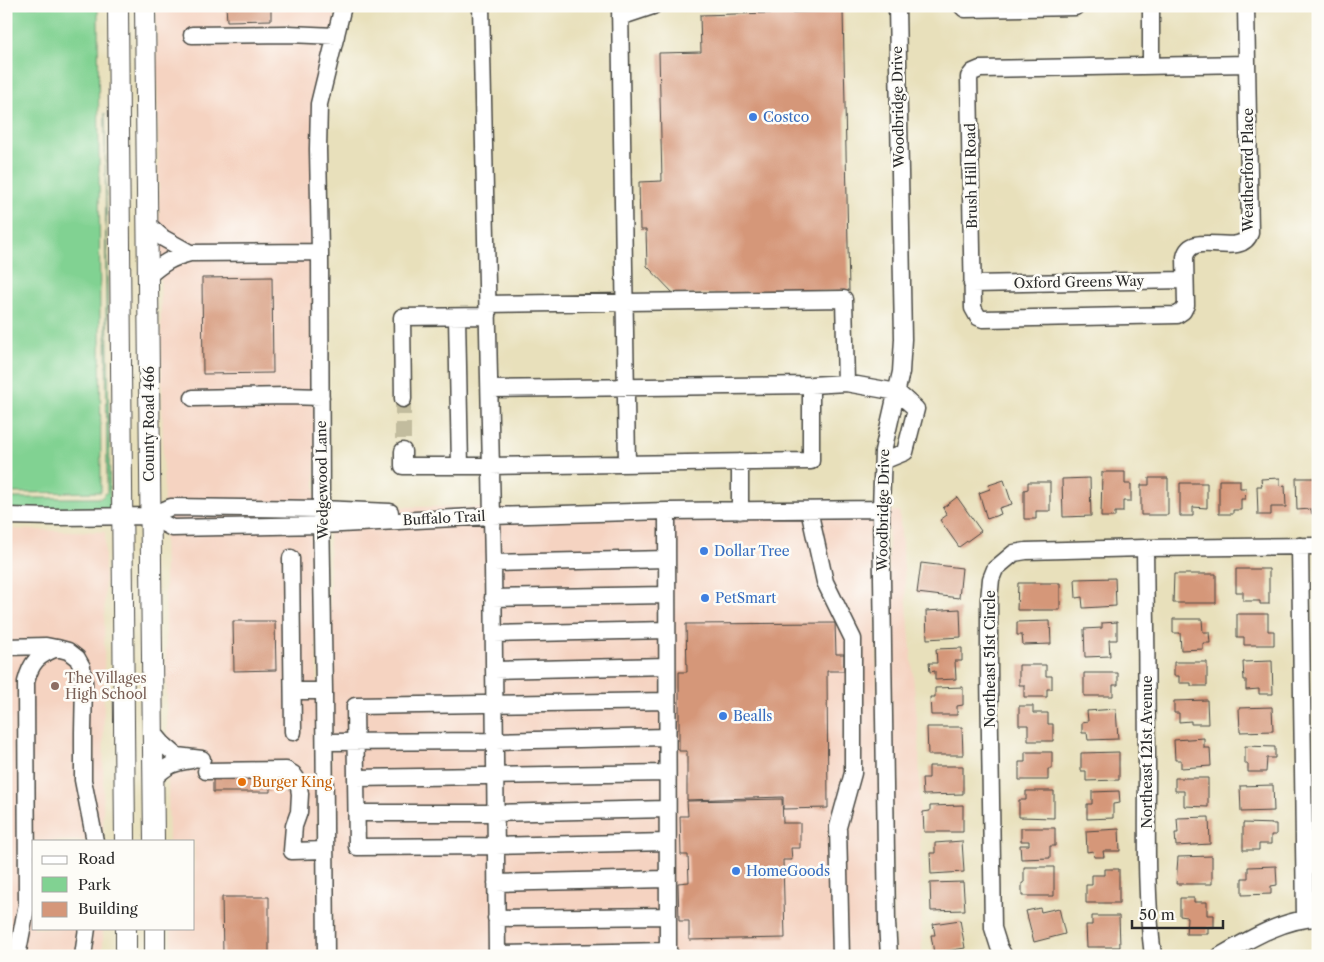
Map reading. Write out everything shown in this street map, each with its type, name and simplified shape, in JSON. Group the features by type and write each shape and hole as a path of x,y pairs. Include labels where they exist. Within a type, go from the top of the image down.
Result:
{"main road":[{"name":"County Road 466","path":"118,6 125,840"},
{"name":"County Road 466","path":"145,6 154,840"},
{"path":"126,930 126,956"},
{"path":"155,930 156,954"}],"street":[{"name":"Wedgewood Lane","path":"326,956 318,149 319,104 343,6"},
{"path":"482,6 494,598 497,954 669,953 667,879 667,512"},
{"path":"627,464 620,12 653,6"},
{"name":"Woodbridge Drive","path":"889,956 881,509 883,452 901,372 903,339 897,6"},
{"path":"962,6 965,8 1076,6"},
{"path":"1151,6 1151,66"},
{"name":"Weatherford Place","path":"1185,280 1185,254 1191,246 1239,244 1246,241 1250,235 1246,6"},
{"path":"192,35 288,34 336,36"},
{"name":"Brush Hill Road","path":"1185,280 1185,308 1177,315 995,319 981,318 975,313 972,284 969,77 974,71 980,69 1247,64"},
{"path":"147,224 163,238 190,253"},
{"path":"148,276 164,263 178,256 190,253 320,252"},
{"name":"Oxford Greens Way","path":"972,284 1185,280"},
{"path":"403,399 402,317 457,317 488,310 625,302 844,299 846,383"},
{"path":"457,317 460,466"},
{"path":"490,390 846,383 897,392 916,409 905,452 883,462"},
{"path":"403,451 403,466 811,461 811,385"},
{"path":"193,398 321,397"},
{"path":"740,462 740,510"},
{"name":"Buffalo Trail","path":"150,516 172,528 321,517 881,509"},
{"path":"809,510 825,582 853,639 853,773 838,827 841,956"},
{"path":"6,516 150,516"},
{"path":"1220,956 1248,939 1311,918 1300,546"},
{"name":"Northeast 51st Circle","path":"1004,956 993,928 989,600 991,580 995,569 1014,553 1026,551 1318,546"},
{"name":"Northeast 121st Avenue","path":"1145,548 1147,836 1149,920 1153,956"},
{"path":"291,558 293,732"},
{"path":"493,563 667,559"},
{"path":"494,598 667,594"},
{"path":"494,634 667,630"},
{"path":"7,647 46,646 57,648 68,651 82,667 84,700 83,780 94,840"},
{"path":"7,647 16,649 21,653 25,662 26,682 28,904 17,956"},
{"path":"26,682 30,668 38,658 57,648"},
{"path":"494,670 667,666"},
{"path":"293,691 324,691"},
{"path":"667,701 355,706 357,847 667,842"},
{"path":"153,732 177,756 202,759 175,762 154,778"},
{"path":"325,742 667,737"},
{"path":"206,771 286,770 293,774 298,781 300,794 299,812 294,826 292,851 325,850"},
{"path":"356,778 667,773"},
{"path":"357,813 495,813 667,809"},
{"path":"496,883 667,879"},
{"path":"496,918 668,916"},
{"path":"83,956 87,930"}],"shaded area":[{"path":"156,6 336,6 313,252 319,956 171,956 171,930 195,930 195,840 169,840"},
{"path":"329,506 874,511 882,956 333,956"},
{"path":"888,511 899,511 919,743 922,956 896,956"},
{"name":"The Villages High School","path":"6,529 105,532 103,840 32,840 32,930 103,930 103,956 6,956"}],"green space":[{"path":"6,6 98,6 101,492 6,493"},
{"path":"105,113 110,516 6,516 6,498 101,498 107,492"}],"building":[{"path":"226,6 271,6 271,20 227,21"},
{"name":"Costco","path":"843,11 849,291 675,295 647,266 646,230 640,230 639,182 662,181 659,53 701,52 700,15"},
{"path":"272,277 273,373 203,374 202,278"},
{"path":"1102,472 1125,472 1125,484 1131,484 1131,501 1123,501 1123,512 1115,512 1115,517 1101,517"},
{"path":"1090,478 1091,516 1063,517 1062,479"},
{"path":"1149,478 1168,478 1168,515 1141,515 1141,485 1149,485"},
{"path":"1280,478 1280,486 1285,485 1286,507 1271,507 1271,515 1258,515 1257,486 1262,486 1261,479"},
{"path":"1296,478 1318,478 1318,514 1312,514 1311,509 1297,510"},
{"path":"1004,480 1012,504 999,508 1001,514 987,519 979,493 990,489 989,485"},
{"path":"1219,480 1240,480 1240,488 1246,488 1245,499 1241,499 1241,510 1233,510 1233,514 1219,514"},
{"path":"1028,482 1050,482 1050,511 1036,511 1036,519 1024,519 1024,490 1028,489"},
{"path":"1180,483 1207,483 1207,508 1193,507 1193,516 1180,516"},
{"path":"957,497 981,531 959,547 940,520 947,515 943,508"},
{"path":"921,563 962,568 959,598 917,593"},
{"path":"1236,569 1269,569 1269,604 1260,604 1260,601 1243,601 1243,592 1236,592"},
{"path":"1174,574 1216,574 1216,603 1173,603"},
{"path":"1115,578 1116,606 1083,608 1082,597 1076,598 1075,579"},
{"path":"1018,583 1060,583 1060,610 1017,610"},
{"path":"960,609 961,637 927,639 926,611"},
{"path":"1237,614 1268,614 1268,631 1274,631 1274,645 1244,645 1244,637 1237,637"},
{"path":"1173,619 1202,619 1203,632 1209,632 1210,643 1203,643 1203,649 1181,650 1180,633 1173,633"},
{"path":"233,621 275,621 276,670 234,671"},
{"path":"1050,621 1051,644 1023,645 1022,635 1017,635 1017,622"},
{"path":"1117,622 1117,640 1109,640 1110,656 1085,657 1084,629 1102,628 1102,623"},
{"path":"835,623 836,654 844,654 844,671 827,671 828,808 783,809 783,797 687,800 687,751 679,751 679,672 687,672 686,624"},
{"path":"962,648 962,661 955,661 956,679 935,680 935,671 930,672 929,663 937,663 936,649"},
{"path":"1272,661 1273,694 1259,694 1259,689 1246,690 1243,662"},
{"path":"1174,662 1207,662 1207,686 1191,686 1191,683 1179,683 1179,676 1174,676"},
{"path":"1019,665 1046,665 1046,676 1052,676 1052,689 1047,689 1047,697 1024,697 1024,685 1019,685"},
{"path":"1084,673 1118,673 1118,685 1113,685 1113,696 1084,696"},
{"path":"963,687 963,705 957,706 957,715 931,715 930,697 935,697 935,688"},
{"path":"1207,700 1208,724 1191,724 1191,721 1179,722 1179,713 1174,713 1174,701"},
{"path":"1019,706 1033,706 1033,713 1048,713 1048,724 1053,724 1053,741 1028,741 1028,725 1019,725"},
{"path":"1272,707 1273,731 1240,732 1239,708"},
{"path":"1116,709 1118,739 1088,740 1087,733 1082,733 1082,722 1088,721 1087,711"},
{"path":"927,727 962,727 963,755 928,755"},
{"path":"1204,738 1204,748 1210,748 1211,766 1181,768 1181,760 1175,760 1174,740"},
{"path":"1245,746 1275,747 1275,758 1267,758 1266,772 1248,772 1248,764 1245,764"},
{"path":"1025,752 1052,752 1052,769 1048,769 1048,780 1019,780 1019,762 1025,762"},
{"path":"1119,752 1119,780 1086,781 1086,771 1081,771 1081,753"},
{"path":"929,766 963,766 963,794 923,795 922,778 929,778"},
{"name":"Burger King","path":"213,772 270,772 270,792 213,792"},
{"path":"1175,778 1208,778 1208,807 1184,806 1184,791 1175,791"},
{"path":"1273,785 1274,811 1241,812 1240,786"},
{"path":"1026,791 1054,791 1054,818 1019,817 1019,800 1026,800"},
{"path":"1119,791 1120,803 1113,804 1113,818 1087,819 1087,804 1092,804 1092,792"},
{"name":"HomeGoods","path":"782,799 783,823 800,823 800,848 791,848 792,860 783,860 785,938 689,940 689,921 679,921 678,883 689,882 688,855 681,855 680,816 688,816 687,801"},
{"path":"963,805 963,832 924,832 923,812 930,811 930,806"},
{"path":"1209,817 1210,844 1176,846 1175,833 1178,833 1177,818"},
{"path":"1243,823 1276,824 1276,835 1271,835 1271,844 1259,844 1259,850 1243,850"},
{"path":"1021,828 1055,828 1055,846 1050,846 1050,858 1021,859 1020,845 1029,845 1029,841 1021,841"},
{"path":"1119,829 1120,851 1103,851 1104,857 1094,857 1093,851 1087,852 1086,831"},
{"path":"962,841 964,872 931,874 930,853 935,853 935,843"},
{"path":"1212,856 1212,884 1176,884 1178,857"},
{"path":"1276,866 1277,885 1271,886 1271,894 1242,895 1242,878 1248,878 1248,867"},
{"path":"1024,867 1054,867 1054,896 1022,896"},
{"path":"1104,869 1119,869 1119,903 1086,903 1086,885 1092,885 1092,875 1104,875"},
{"path":"963,882 965,910 931,911 930,883"},
{"path":"222,897 269,897 269,956 223,956"},
{"path":"1180,898 1194,898 1194,902 1207,902 1207,915 1214,915 1214,927 1208,927 1208,934 1186,934 1187,917 1180,916"},
{"path":"1040,908 1041,912 1059,908 1065,934 1034,942 1026,911"},
{"path":"1092,916 1119,916 1120,947 1087,947 1086,925 1092,925"},
{"path":"960,920 965,948 934,953 931,935 935,935 933,924"}],"tunnel":[{"path":"403,399 403,451"}],"place":[{"name":"Costco","path":"753,117"},
{"name":"Dollar Tree","path":"704,551"},
{"name":"PetSmart","path":"705,598"},
{"name":"The Villages High School","path":"55,686"},
{"name":"Bealls","path":"723,716"},
{"name":"Burger King","path":"242,782"},
{"name":"HomeGoods","path":"736,871"}]}
